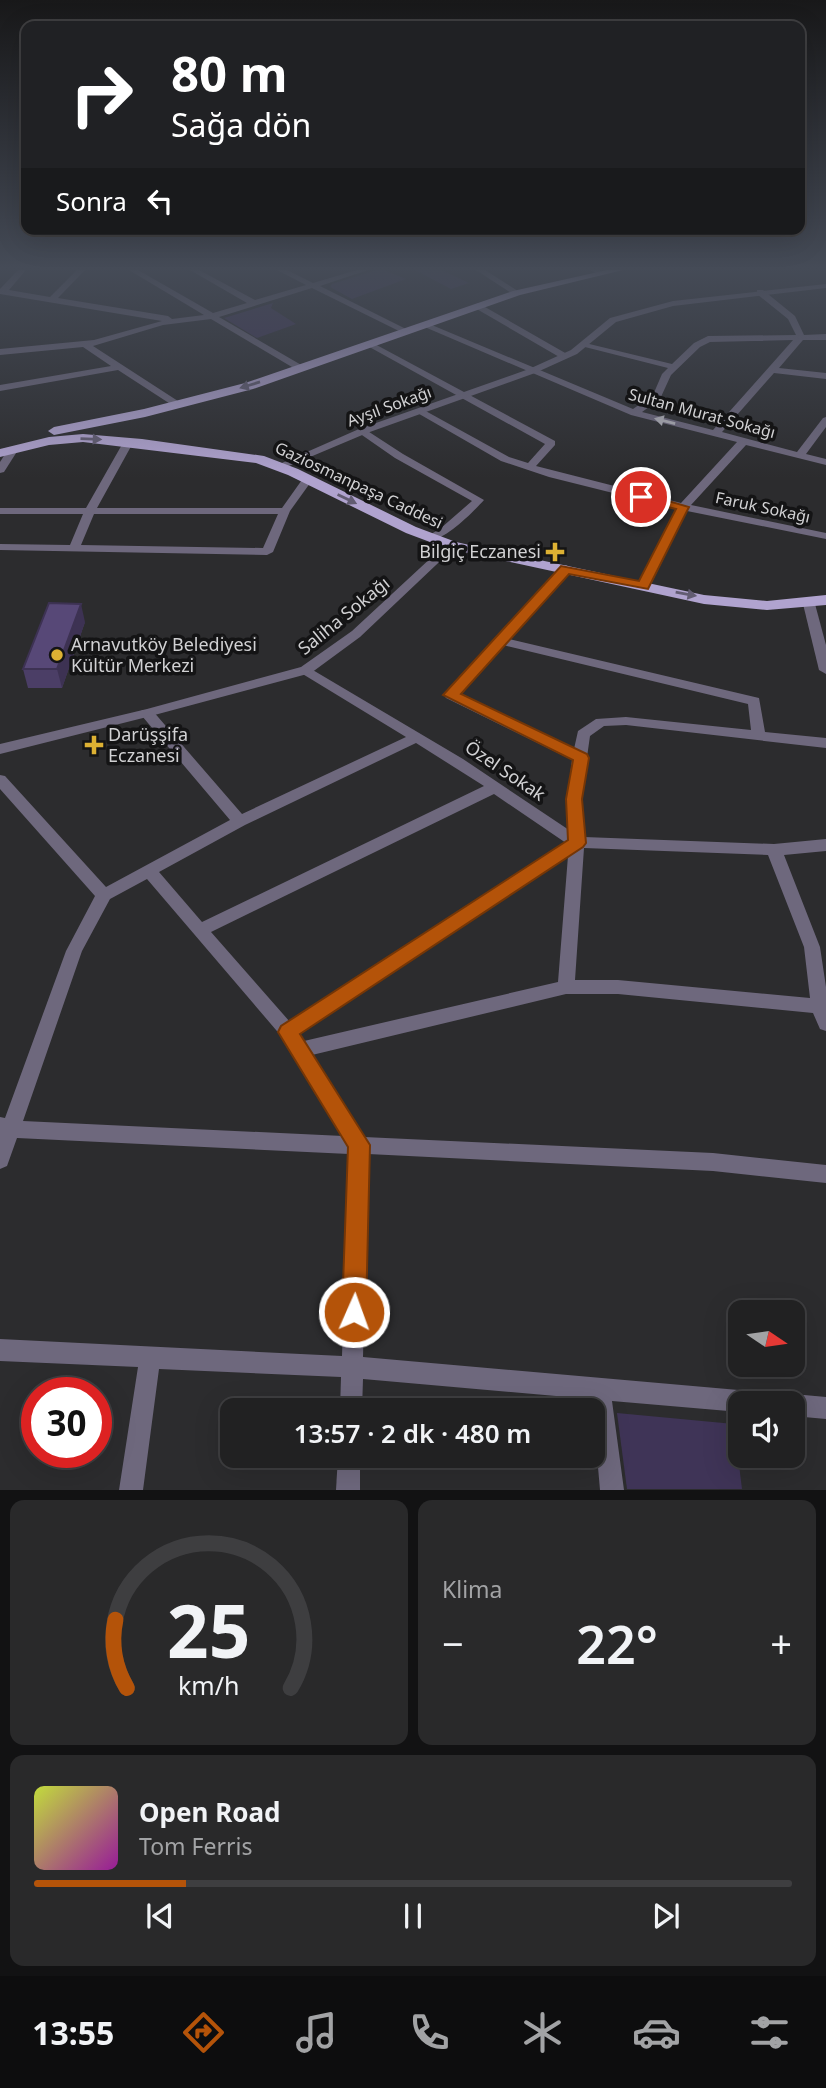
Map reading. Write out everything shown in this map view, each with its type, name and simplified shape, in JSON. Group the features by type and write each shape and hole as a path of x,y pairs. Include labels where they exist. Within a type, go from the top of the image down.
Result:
{"main road":[{"path":"0,442 145,413 249,386 381,340"},
{"path":"136,442 128,432 126,424 145,413"},
{"name":"Gaziosmanpaşa Caddesi","path":"6,452 62,439 136,442 259,459 280,466 451,545 716,599 777,606 826,600"}],"street":[{"path":"0,352 86,345 106,340"},
{"path":"249,340 300,368"},
{"name":"Sultan Murat Sokağı","path":"458,340 634,413 826,462"},
{"path":"536,340 564,356"},
{"name":"Ayşıl Sokağı","path":"280,466 363,431 532,371 564,356 589,340"},
{"path":"634,413 657,397 667,374 697,345 708,340 722,340"},
{"path":"716,433 799,340"},
{"path":"368,344 551,443 530,467"},
{"path":"584,344 675,367"},
{"path":"86,345 178,405"},
{"path":"0,388 119,367"},
{"path":"771,370 826,376"},
{"name":"Faruk Sokağı","path":"419,411 505,459 530,467 683,507 826,536"},
{"path":"800,455 826,420"},
{"path":"363,431 399,456 479,500 432,538"},
{"path":"644,586 683,507 744,441"},
{"path":"74,548 91,509 136,442"},
{"path":"0,470 6,452"},
{"path":"0,547 267,552 285,511 308,479"},
{"path":"0,511 285,511"},
{"name":"Saliha Sokağı","path":"0,749 306,670 356,634 451,545"},
{"path":"566,569 451,695 581,758"},
{"path":"809,604 826,670"},
{"path":"502,641 754,701 758,735"},
{"name":"Özel Sokak","path":"306,670 417,737 577,843"},
{"path":"147,713 240,821"},
{"path":"566,987 577,843 574,799 583,734 601,722 626,722 826,743"},
{"path":"0,1160 6,1127 74,951 104,895 240,821 417,737"},
{"path":"0,780 104,895"},
{"path":"200,930 495,787"},
{"path":"288,1032 577,843 608,842 774,850 826,845"},
{"path":"774,850 812,947 820,1006 826,1024"},
{"path":"149,871 288,1032 359,1145 352,1398"},
{"path":"299,1049 566,987 618,987 820,1006"},
{"path":"6,1127 713,1162 826,1174"},
{"path":"0,1349 353,1367 728,1400"},
{"path":"131,1489 150,1358"},
{"path":"600,1390 612,1489"},
{"path":"805,1406 826,1408"},
{"path":"348,1489 349,1468"}],"shaded area":[{"path":"617,1413 728,1423 728,1468 739,1468 742,1489 627,1489"}],"building":[{"path":"49,603 81,604 57,669 23,669"}],"place":[{"name":"Bilgiç Eczanesi","path":"555,552"},
{"name":"Arnavutköy Belediyesi Kültür Merkezi","path":"57,655"},
{"name":"Darüşşifa Eczanesi","path":"94,745"}],"route":[{"path":"354,1312 359,1145 288,1032 577,843 574,799 581,758 451,695 566,569 644,586 683,507 641,497"}]}
